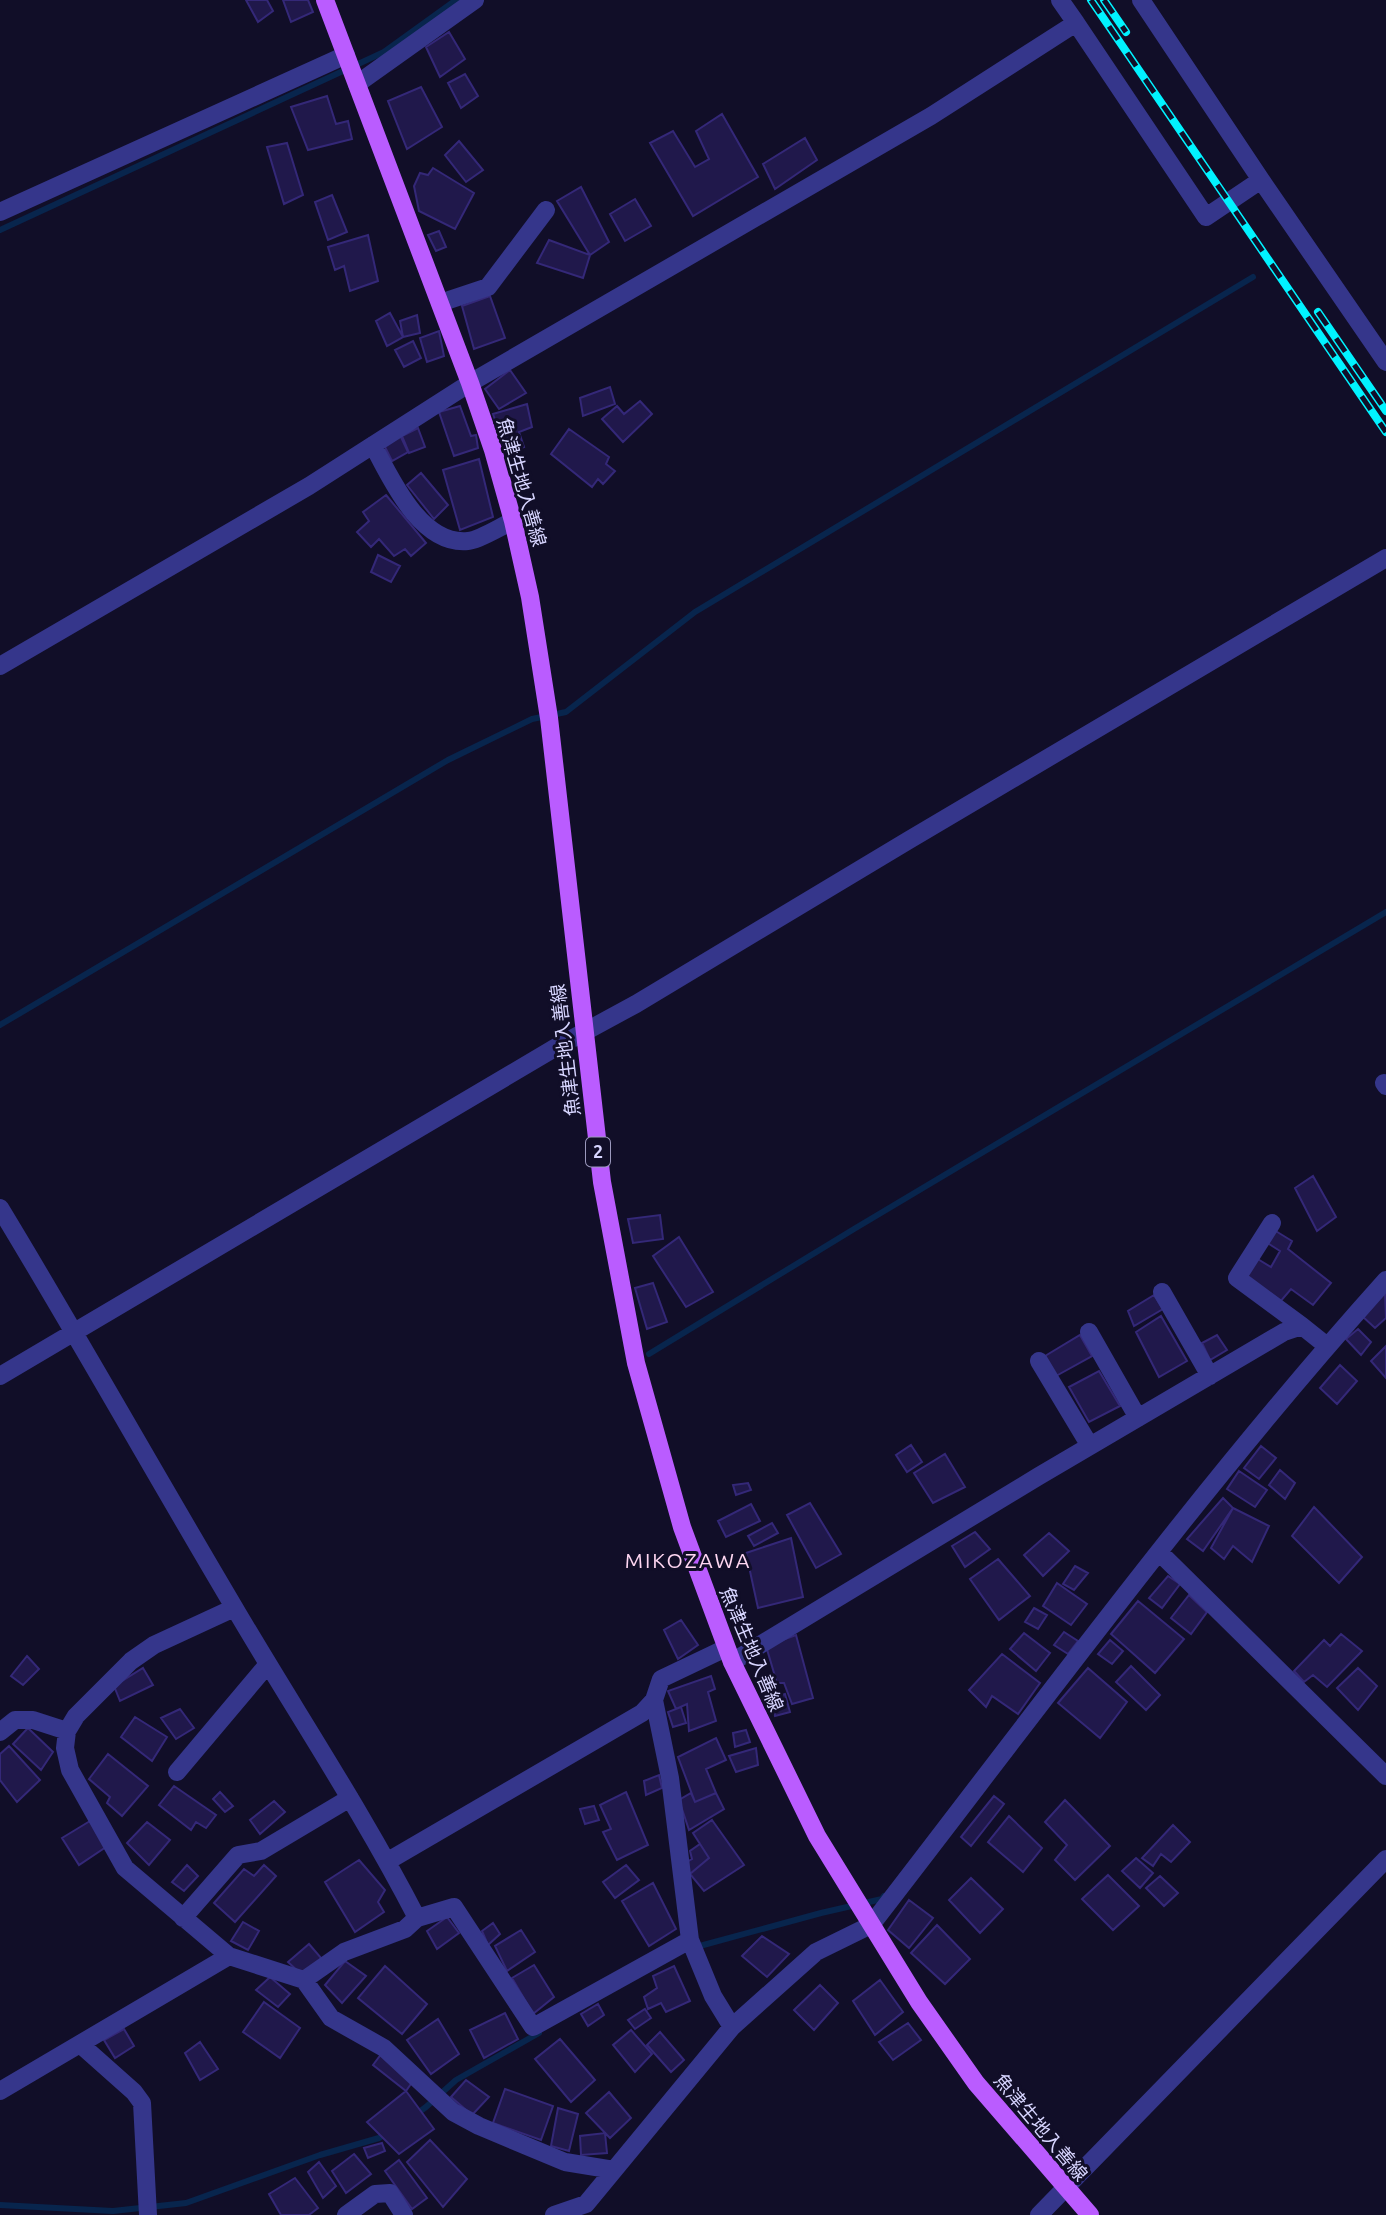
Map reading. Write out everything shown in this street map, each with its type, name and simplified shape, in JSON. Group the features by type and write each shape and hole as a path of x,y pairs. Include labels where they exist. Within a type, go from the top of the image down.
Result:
{"main road":[{"name":"魚津生地入善線","path":"325,0 470,383 513,521 530,597 549,718 602,1182 636,1363 682,1527 729,1655 817,1836 919,2002 976,2083 1090,2215"}],"street":[{"path":"357,84 475,0"},
{"path":"1060,0 1206,217 1261,180"},
{"path":"1141,0 1386,362"},
{"path":"0,666 309,486 470,383 931,116 1076,23"},
{"path":"0,212 346,54"},
{"path":"440,303 488,287 546,210"},
{"path":"373,445 398,492 425,526 445,538 469,541 513,521"},
{"path":"0,1376 553,1049 584,1034 1386,558"},
{"path":"0,1208 75,1332 234,1608 388,1861 417,1918"},
{"path":"1272,1223 1237,1278 1327,1346"},
{"path":"554,2215 586,2204 732,2027 816,1952 871,1925 1159,1552 1327,1346 1386,1280"},
{"path":"1162,1292 1210,1376"},
{"path":"388,1861 642,1713 654,1700 661,1679 729,1655 1284,1332 1302,1326"},
{"path":"1089,1332 1138,1418"},
{"path":"1040,1361 1090,1446"},
{"path":"1159,1552 1386,1776"},
{"path":"234,1608 154,1645 131,1661 76,1716 67,1731 65,1748 70,1770 125,1868 229,1956 304,1980 331,2018 384,2048 453,2112 479,2126 565,2162 614,2170"},
{"path":"177,1772 268,1664"},
{"path":"654,1700 670,1778 690,1940 713,1996 732,2027"},
{"path":"0,1732 15,1720 33,1720 67,1731"},
{"path":"183,1918 238,1855 261,1851 350,1798"},
{"path":"1040,2215 1386,1859"},
{"path":"304,1980 344,1952 405,1929 417,1918 454,1907 533,2027 690,1940"},
{"path":"0,2091 229,1956"},
{"path":"80,2044 134,2092 142,2103 148,2215"},
{"path":"346,2215 374,2194 390,2193 404,2215"}],"building":[{"path":"246,0 267,0 273,11 258,22"},
{"path":"283,0 308,0 313,12 291,22"},
{"path":"449,32 465,59 440,77 426,47"},
{"path":"465,74 478,96 461,108 448,83"},
{"path":"421,87 442,127 407,149 388,101"},
{"path":"327,96 336,124 348,121 352,139 308,150 291,107"},
{"path":"722,114 758,177 693,216 650,143 673,131 695,167 709,159 696,131"},
{"path":"805,138 817,160 775,189 763,164"},
{"path":"459,141 483,170 466,182 445,155"},
{"path":"287,143 303,195 284,204 267,147"},
{"path":"433,168 474,193 455,229 419,211 414,186 420,173 428,175"},
{"path":"581,187 609,242 590,255 557,201"},
{"path":"332,195 347,232 328,240 315,202"},
{"path":"635,199 651,226 625,241 610,214"},
{"path":"439,231 446,247 436,251 428,235"},
{"path":"368,235 378,281 350,291 344,266 335,270 328,247"},
{"path":"549,240 590,255 583,278 537,263"},
{"path":"490,296 505,338 474,349 462,306"},
{"path":"390,313 403,337 387,346 376,321"},
{"path":"417,315 420,333 403,337 400,321"},
{"path":"439,331 444,356 427,362 420,338"},
{"path":"413,341 421,358 404,367 395,350"},
{"path":"510,370 526,393 499,409 485,389"},
{"path":"610,387 615,404 583,416 580,398"},
{"path":"640,401 652,414 623,442 602,419 617,406 624,414"},
{"path":"527,404 532,427 519,432 524,447 506,452 493,414"},
{"path":"460,406 471,436 476,435 478,448 454,456 439,412"},
{"path":"418,428 425,447 409,453 402,436"},
{"path":"569,429 609,457 606,464 615,471 603,484 598,479 592,487 551,454"},
{"path":"400,435 408,452 392,461 384,445"},
{"path":"479,459 493,517 460,530 443,470"},
{"path":"421,473 448,505 434,519 407,485"},
{"path":"386,495 426,543 411,556 405,549 394,556 379,539 371,547 357,532 369,521 363,512"},
{"path":"378,555 400,566 391,582 371,572"},
{"path":"1313,1176 1336,1217 1317,1231 1295,1188"},
{"path":"660,1215 663,1239 633,1243 628,1219"},
{"path":"1274,1230 1292,1241 1288,1249 1331,1283 1313,1305 1291,1289 1280,1302 1243,1277 1256,1258 1271,1267 1280,1251 1266,1242"},
{"path":"679,1237 713,1292 686,1307 653,1256"},
{"path":"653,1283 667,1322 647,1329 635,1288"},
{"path":"1385,1293 1386,1318 1375,1328 1362,1316"},
{"path":"1154,1295 1163,1309 1134,1326 1128,1311"},
{"path":"1161,1316 1187,1361 1159,1377 1136,1332"},
{"path":"1358,1329 1371,1342 1361,1355 1346,1339"},
{"path":"1080,1335 1092,1356 1056,1376 1045,1356"},
{"path":"1217,1335 1227,1350 1210,1360 1202,1343"},
{"path":"1386,1346 1386,1378 1371,1361"},
{"path":"1340,1365 1357,1381 1337,1404 1320,1388"},
{"path":"1099,1371 1120,1406 1089,1422 1069,1387"},
{"path":"911,1445 922,1462 907,1472 896,1455"},
{"path":"1261,1446 1276,1458 1259,1479 1244,1468"},
{"path":"945,1454 965,1487 933,1503 914,1473"},
{"path":"1280,1470 1295,1483 1285,1499 1269,1485"},
{"path":"1239,1471 1267,1490 1255,1507 1227,1489"},
{"path":"748,1483 751,1490 736,1495 733,1485"},
{"path":"1223,1498 1233,1508 1203,1551 1187,1539"},
{"path":"810,1503 841,1554 816,1568 787,1515"},
{"path":"751,1504 760,1521 726,1537 718,1521"},
{"path":"1314,1507 1362,1557 1339,1583 1292,1536"},
{"path":"1233,1508 1269,1526 1252,1562 1233,1546 1224,1559 1211,1548"},
{"path":"772,1523 778,1533 754,1546 748,1536"},
{"path":"975,1532 990,1549 965,1567 952,1546"},
{"path":"1049,1533 1069,1551 1043,1576 1024,1555"},
{"path":"791,1538 803,1597 758,1608 746,1553"},
{"path":"998,1559 1030,1596 999,1620 970,1579"},
{"path":"1075,1566 1088,1573 1074,1590 1063,1584"},
{"path":"1168,1576 1180,1584 1162,1608 1149,1598"},
{"path":"1057,1583 1087,1604 1071,1625 1043,1606"},
{"path":"1189,1595 1207,1612 1191,1634 1171,1618"},
{"path":"1138,1601 1184,1639 1155,1673 1111,1634"},
{"path":"1034,1608 1047,1615 1038,1629 1025,1622"},
{"path":"681,1620 698,1645 678,1659 664,1630"},
{"path":"1064,1632 1078,1641 1068,1654 1054,1645"},
{"path":"1024,1633 1050,1653 1036,1671 1010,1649"},
{"path":"1341,1634 1362,1651 1327,1687 1313,1675 1304,1682 1294,1671 1324,1640 1330,1646"},
{"path":"796,1635 813,1698 792,1704 784,1683 777,1683 766,1646"},
{"path":"1110,1640 1123,1651 1112,1664 1098,1654"},
{"path":"1002,1654 1040,1683 1018,1714 992,1696 986,1707 969,1690"},
{"path":"27,1656 39,1669 23,1685 11,1676"},
{"path":"1131,1666 1160,1695 1146,1710 1116,1682"},
{"path":"143,1668 153,1685 120,1701 114,1686"},
{"path":"1088,1668 1127,1702 1100,1738 1058,1703"},
{"path":"1358,1668 1377,1686 1358,1710 1337,1688"},
{"path":"711,1676 715,1689 708,1692 716,1721 689,1731 687,1704 676,1709 668,1691"},
{"path":"785,1694 790,1712 775,1716 771,1698"},
{"path":"681,1707 686,1723 673,1727 668,1712"},
{"path":"180,1709 194,1728 176,1739 161,1718"},
{"path":"135,1717 167,1737 152,1761 121,1737"},
{"path":"28,1728 53,1752 41,1770 13,1744"},
{"path":"746,1730 750,1742 735,1747 733,1733"},
{"path":"716,1738 726,1760 706,1769 716,1793 695,1802 678,1757"},
{"path":"9,1746 40,1780 17,1802 0,1780 0,1754"},
{"path":"756,1748 758,1765 736,1772 729,1756"},
{"path":"108,1754 148,1786 122,1816 107,1803 110,1797 89,1779"},
{"path":"659,1775 662,1788 646,1795 644,1781"},
{"path":"174,1786 216,1815 206,1828 196,1822 191,1830 159,1805"},
{"path":"220,1792 233,1806 225,1812 213,1799"},
{"path":"626,1792 648,1845 617,1860 603,1832 611,1829 600,1805"},
{"path":"691,1793 695,1802 716,1793 724,1809 689,1830 679,1800"},
{"path":"994,1796 1004,1804 971,1846 961,1837"},
{"path":"1065,1800 1110,1846 1075,1880 1055,1860 1067,1845 1045,1822"},
{"path":"274,1801 285,1812 260,1834 250,1820"},
{"path":"594,1806 599,1820 585,1824 580,1809"},
{"path":"1009,1816 1042,1848 1023,1872 988,1842"},
{"path":"712,1820 744,1865 704,1891 690,1874 709,1858 693,1833"},
{"path":"90,1821 106,1847 79,1865 62,1838"},
{"path":"147,1822 170,1840 149,1865 127,1843"},
{"path":"1173,1825 1190,1842 1171,1862 1161,1854 1153,1866 1142,1858"},
{"path":"700,1844 709,1858 690,1874 685,1863 692,1859 690,1851"},
{"path":"1136,1858 1153,1873 1140,1888 1122,1871"},
{"path":"359,1860 385,1890 378,1902 384,1912 355,1932 325,1882"},
{"path":"187,1865 198,1876 184,1891 172,1882"},
{"path":"264,1865 276,1876 235,1922 214,1903 244,1869 254,1876"},
{"path":"626,1865 639,1880 615,1898 603,1882"},
{"path":"1108,1875 1139,1906 1113,1930 1082,1899"},
{"path":"1160,1876 1178,1893 1164,1906 1146,1888"},
{"path":"971,1878 1003,1909 980,1933 949,1900"},
{"path":"653,1883 676,1929 649,1946 622,1901"},
{"path":"909,1900 933,1918 909,1948 888,1930"},
{"path":"447,1917 459,1933 437,1949 427,1931"},
{"path":"243,1922 259,1931 248,1950 231,1941"},
{"path":"493,1923 500,1934 488,1945 482,1931"},
{"path":"937,1925 970,1959 945,1984 911,1953"},
{"path":"521,1930 535,1952 507,1971 495,1946"},
{"path":"762,1936 789,1954 767,1977 742,1956"},
{"path":"309,1944 322,1959 302,1975 288,1962"},
{"path":"345,1961 366,1976 342,2003 325,1985"},
{"path":"534,1965 554,1997 533,2014 512,1978"},
{"path":"385,1966 427,2004 402,2034 358,1998"},
{"path":"674,1966 690,2001 666,2012 661,2003 648,2009 644,1997 657,1988 653,1976"},
{"path":"270,1977 290,1994 278,2007 256,1990"},
{"path":"880,1980 903,2012 875,2035 853,2001"},
{"path":"820,1985 838,2003 814,2030 794,2010"},
{"path":"264,2002 300,2028 280,2058 243,2032"},
{"path":"598,2004 604,2015 588,2026 581,2014"},
{"path":"645,2009 651,2018 635,2029 628,2020"},
{"path":"505,2013 518,2039 484,2058 470,2030"},
{"path":"438,2019 459,2054 431,2074 407,2040"},
{"path":"908,2023 921,2040 893,2060 879,2042"},
{"path":"124,2029 134,2046 115,2058 104,2040"},
{"path":"631,2030 652,2054 635,2072 613,2045"},
{"path":"660,2032 684,2060 671,2072 647,2045"},
{"path":"560,2039 595,2080 571,2102 535,2059"},
{"path":"200,2042 218,2069 200,2080 185,2053"},
{"path":"382,2053 413,2081 406,2091 373,2065"},
{"path":"466,2080 489,2097 472,2115 451,2097"},
{"path":"505,2089 553,2106 541,2140 493,2123"},
{"path":"406,2091 434,2129 399,2154 367,2122"},
{"path":"609,2092 631,2118 610,2138 586,2113"},
{"path":"558,2108 578,2114 569,2151 551,2146"},
{"path":"605,2133 607,2153 581,2155 580,2136"},
{"path":"430,2140 467,2179 443,2207 407,2162"},
{"path":"382,2143 385,2151 368,2158 364,2148"},
{"path":"354,2154 371,2174 346,2193 332,2171"},
{"path":"399,2160 427,2198 412,2209 385,2171"},
{"path":"319,2162 336,2186 323,2198 308,2172"},
{"path":"295,2178 318,2208 309,2215 281,2215 269,2194"}],"waterway":[{"path":"0,230 384,52 456,0"},
{"path":"0,1025 448,760 532,719 566,712 695,612 1253,277"},
{"path":"649,1354 1386,912"},
{"path":"696,1947 882,1899 884,1896"},
{"path":"415,2115 456,2080 539,2033"},
{"path":"0,2205 113,2211 186,2203 320,2155 379,2138 388,2132"}],"railway":[{"path":"1091,0 1386,432"},
{"path":"1104,0 1126,32"},
{"path":"1318,312 1386,411"}],"district":[{"name":"MIKOZAWA","path":"688,1561"}]}
